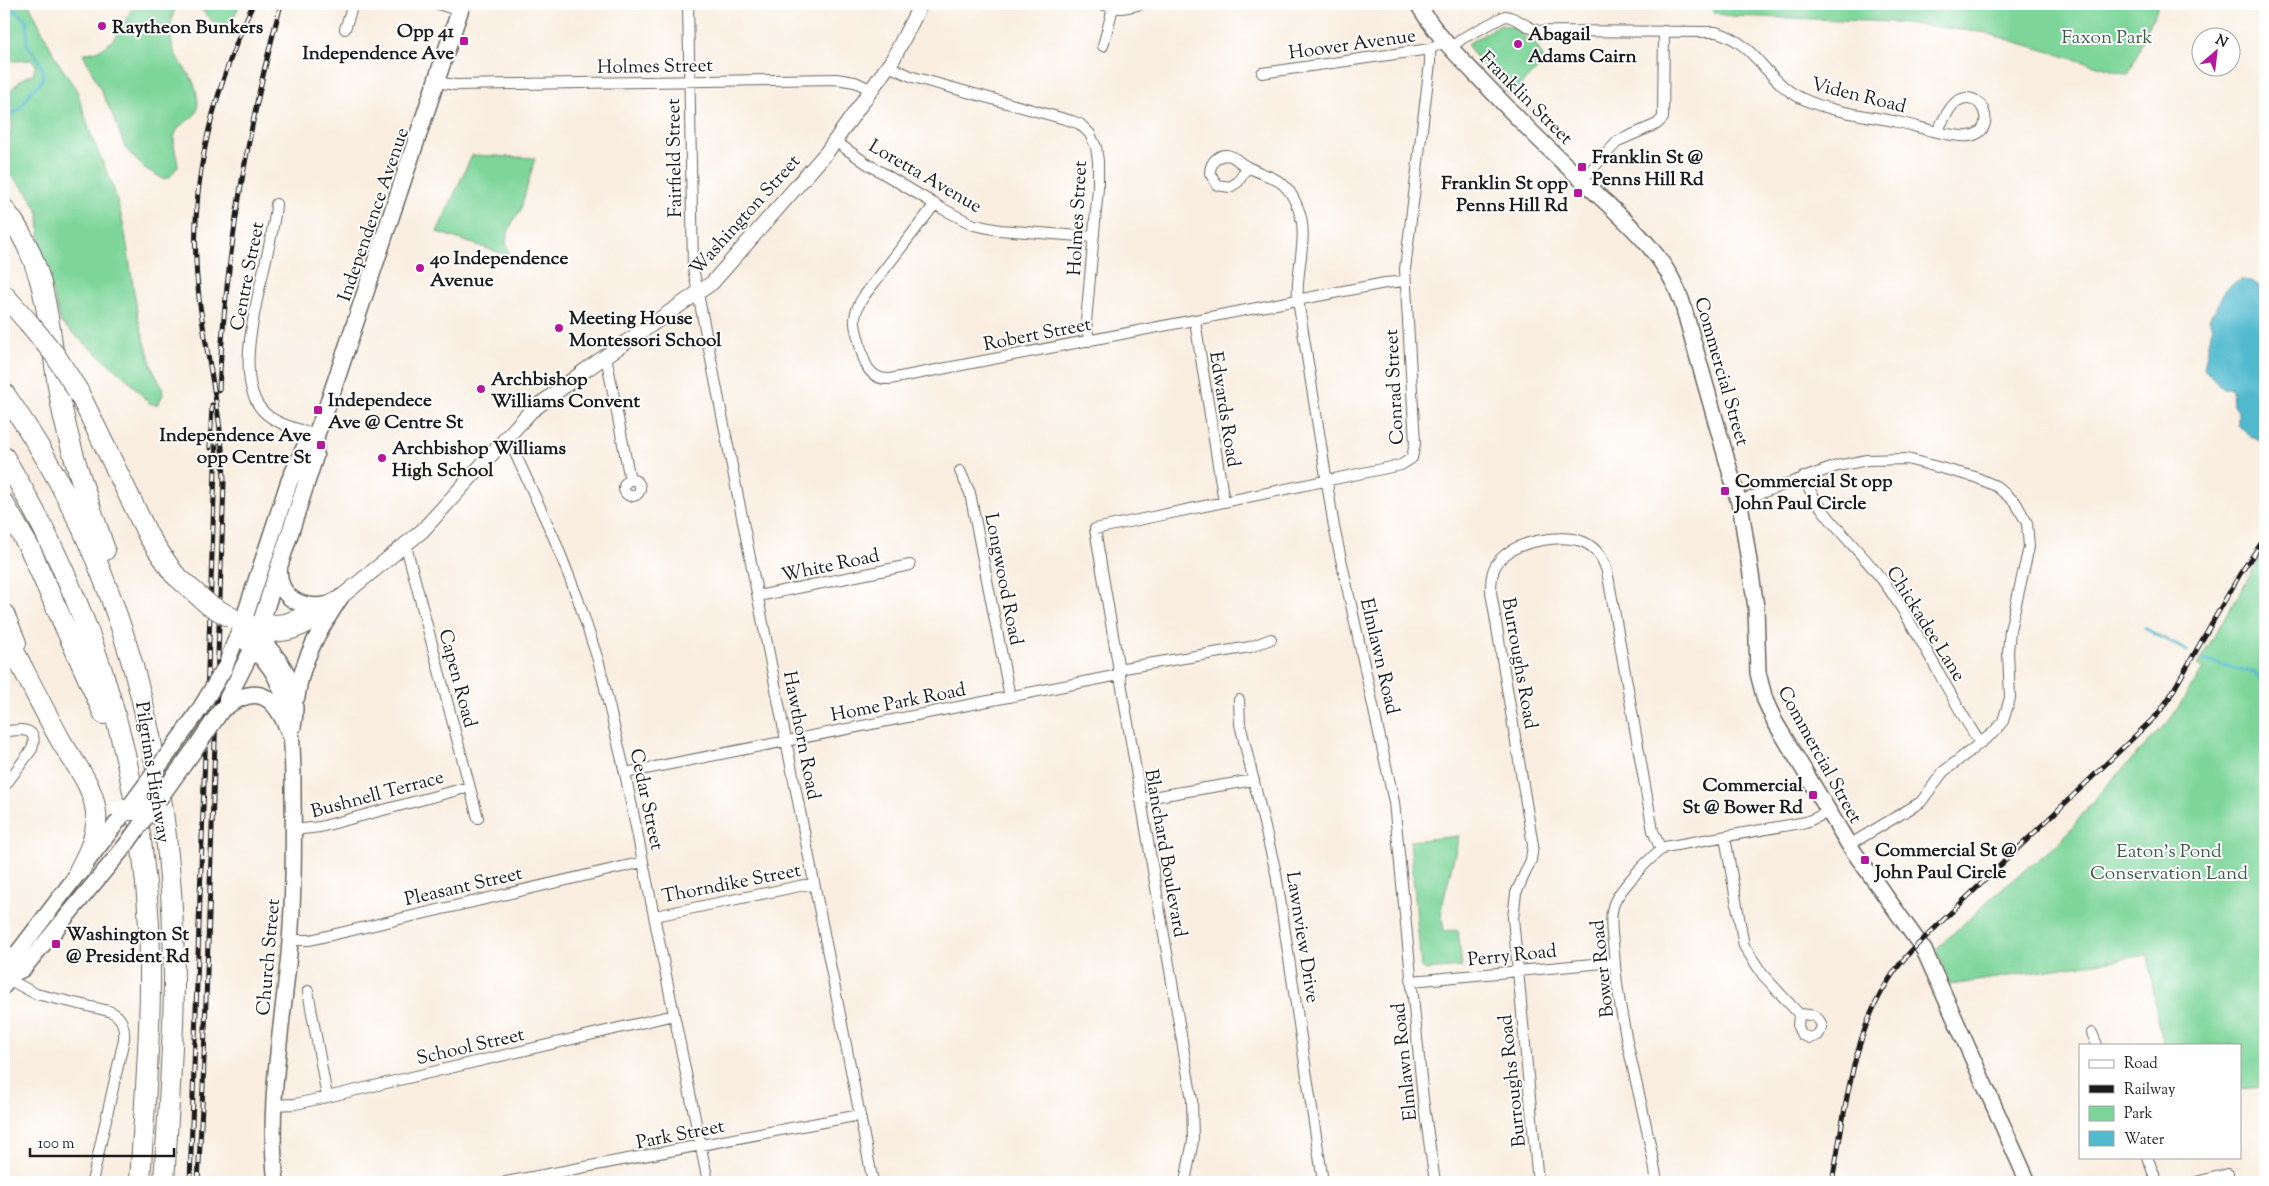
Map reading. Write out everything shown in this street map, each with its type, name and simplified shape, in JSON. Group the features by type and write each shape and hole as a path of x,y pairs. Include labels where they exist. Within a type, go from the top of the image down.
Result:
{"highway":[{"path":"4,208 28,246 44,288 60,398 68,437 122,600 133,644 142,697"},
{"path":"4,296 54,355 78,391 149,537 174,574 209,605 247,631"},
{"name":"Pilgrims Highway","path":"4,393 55,474 87,538 118,615 142,697 162,801 172,924 173,1021 164,1182"},
{"name":"Pilgrims Highway","path":"4,458 60,562 95,648 122,734 127,815 147,891 150,962 148,1052 140,1182"},
{"path":"4,504 30,549 96,695 118,753 127,815"},
{"path":"4,614 36,691"},
{"path":"4,632 60,739 84,778 94,802 96,825 91,846 80,870"},
{"path":"84,778 104,801 127,815"},
{"path":"127,815 155,804"}],"main road":[{"name":"Franklin Street","path":"1418,4 1448,45 1615,211"},
{"name":"Independence Avenue","path":"247,631 289,482 305,447 316,435 328,407 461,7"},
{"name":"Commercial Street","path":"1615,211 1666,269 1677,289 1739,501 1755,598 1757,664 1762,693 1771,715 1849,845 1912,931 1932,965 2028,1182"},
{"name":"Independence Avenue","path":"247,631 279,563 315,456 316,435"},
{"path":"279,563 280,583 289,597 302,606 314,607 334,601"},
{"path":"296,710 300,678 308,654 334,601"},
{"path":"8,980 12,960 80,870 127,815 194,718 247,631"},
{"path":"8,980 24,968 126,844 222,709 247,631"},
{"name":"Church Street","path":"247,631 274,652 285,669 293,689 296,710 291,736 294,830 290,940 273,1105 276,1182"},
{"name":"Church Street","path":"247,631 276,679 291,736"},
{"path":"222,709 242,697 252,694 264,695 276,705 291,736"}],"street":[{"path":"345,29 353,4"},
{"path":"438,4 461,7"},
{"name":"Fairfield Street","path":"688,4 692,256 698,294"},
{"name":"Washington Street","path":"247,631 285,621 334,601 406,546 437,516 504,438 530,412 606,356 698,294 717,278 835,141 888,66 915,19 921,4"},
{"path":"1099,4 1127,8 1142,4"},
{"path":"1103,46 1114,6"},
{"name":"Viden Road","path":"1448,45 1505,16 1512,17 1527,27 1540,31 1710,32 1727,36 1745,46 1776,81 1805,100 1824,106 1937,131 1965,136 1978,133 1985,123 1986,114 1982,106 1972,99 1962,100 1954,104 1937,131"},
{"path":"1582,180 1618,142 1657,124 1663,118 1664,31"},
{"name":"Hoover Avenue","path":"1262,73 1448,45"},
{"name":"Conrad Street","path":"1095,529 1405,464 1414,455 1415,442 1405,281 1430,49"},
{"name":"Holmes Street","path":"888,66 914,78 1072,121 1084,127 1095,142 1098,161 1098,188 1086,322 1089,341"},
{"name":"Holmes Street","path":"437,82 455,85 843,80 861,84 872,90"},
{"name":"Loretta Avenue","path":"835,141 860,159 968,222 987,228 1093,238"},
{"name":"Elmlawn Road","path":"1247,167 1277,179 1298,206 1302,230 1298,300 1334,527 1393,793 1423,1099 1435,1182"},
{"name":"Centre Street","path":"276,204 272,236 253,312 250,385 256,403 266,414 274,420 316,435"},
{"name":"Robert Street","path":"935,204 859,305 855,324 863,360 870,372 878,377 890,379 1385,283 1405,281"},
{"name":"Hawthorn Road","path":"698,294 873,1182"},
{"name":"Edwards Road","path":"1195,321 1224,502"},
{"path":"606,356 630,480"},
{"name":"Cedar Street","path":"504,438 514,451 550,529 580,606 599,663 625,773 708,1182"},
{"path":"1739,501 1803,477 1853,462 1907,459 1990,482 2007,494 2020,508 2027,524 2029,540 2027,560 2010,638 2009,703 2000,725 1943,772 1920,802 1849,845"},
{"name":"Longwood Road","path":"960,471 970,493 1010,697"},
{"name":"Chickadee Lane","path":"1803,477 1812,494 1837,528 1892,594 1980,743"},
{"name":"Blanchard Boulevard","path":"1095,529 1193,1109 1193,1149 1185,1182"},
{"name":"Burroughs Road","path":"1538,1182 1513,924 1514,905 1518,887 1531,860 1533,845 1491,592 1492,575 1496,566 1514,548 1534,542 1574,538 1592,547 1603,560 1608,576 1652,831 1661,850"},
{"name":"Capen Road","path":"406,546 478,818"},
{"name":"White Road","path":"758,596 910,565"},
{"name":"Home Park Road","path":"625,773 1010,697 1119,672 1250,647 1271,640"},
{"name":"Lawnview Drive","path":"1239,700 1239,718 1276,873 1323,1182"},
{"path":"4,732 19,729 26,730 32,734 34,742 32,749 4,787"},
{"path":"1140,799 1254,780"},
{"name":"Bushnell Terrace","path":"294,830 320,827 470,787"},
{"path":"1661,850 1669,846 1811,821 1829,812"},
{"path":"1724,837 1744,946 1763,975 1799,1014"},
{"name":"Bower Road","path":"1657,1182 1618,1000 1612,916 1614,903 1623,890 1661,850"},
{"name":"Pleasant Street","path":"290,940 310,940 643,862"},
{"name":"Thorndike Street","path":"655,916 814,884"},
{"name":"Perry Road","path":"1412,981 1614,962"},
{"path":"8,980 36,994 109,1010 117,1015 124,1025 124,1039 92,1182"},
{"path":"308,991 327,1097"},
{"name":"School Street","path":"273,1105 295,1104 327,1097 674,1014"},
{"path":"2092,1033 2097,1044"},
{"name":"Park Street","path":"506,1182 701,1147 860,1115"},
{"path":"2147,1158 2157,1182"},
{"path":"2196,1182 2228,1174"}],"green space":[{"path":"4,4 29,4 56,59 77,91 92,138 113,186 124,226 138,318 153,370 162,387 163,395 157,405 149,403 129,381 61,323 40,248 39,213 28,193 4,168 4,153 12,126 10,91 21,80 33,74 36,65 31,60 14,61 4,57"},
{"path":"134,4 178,4 172,19 171,40 177,57 195,86 197,95 198,104 195,115 183,123 176,132 174,144 178,166 170,177 163,179 143,167 125,148 116,122 83,53 101,49 109,43 121,29"},
{"path":"196,4 240,4 232,21 225,25 212,21"},
{"name":"Faxon Park","path":"1714,4 2159,4 2128,75 1986,33 1895,22 1730,16 1714,13"},
{"path":"1501,25 1514,27 1525,38 1533,39 1546,63 1527,78 1511,96 1467,44"},
{"path":"472,155 535,158 520,212 514,219 507,235 506,242 510,256 437,232"},
{"name":"Eaton's Pond Conservation Land","path":"2265,550 2265,1087 2242,1089 2242,1044 2164,1044 2158,1023 2148,955 1950,985 1936,949 2007,884 2059,843 2106,786 2169,721 2204,668 2197,665"},
{"path":"1459,836 1441,911 1444,931 1458,930 1462,967 1425,970 1421,966 1410,841"}],"water":[{"path":"2242,280 2252,281 2265,290 2265,442 2248,435 2238,425 2238,411 2233,406 2232,388 2222,388 2204,368 2212,328 2209,318 2228,287"}],"waterway":[{"path":"4,117 21,107 31,91 41,82 43,76 39,61 27,45 27,21 7,4"},
{"path":"2144,628 2187,651"},
{"path":"2203,660 2255,673 2265,687"}],"railway":[{"path":"198,1182 224,482 218,413 199,298 196,221 205,147 214,111 238,40 253,4"},
{"path":"219,390 226,292 232,244 248,147 281,4"},
{"path":"210,448 212,405"},
{"path":"190,1182 216,440"},
{"path":"1832,1182 1855,1060 1864,1031 1876,1003 1891,976 1911,951 2158,714 2240,574 2265,538"}],"place":[{"name":"Raytheon Bunkers","path":"102,26"},
{"name":"Opp 41 Independence Ave","path":"464,41"},
{"name":"Abagail Adams Cairn","path":"1518,44"},
{"name":"Franklin St @ Penns Hill Rd","path":"1582,167"},
{"name":"Franklin St opp Penns Hill Rd","path":"1578,193"},
{"name":"40 Independence Avenue","path":"420,268"},
{"name":"Meeting House Montessori School","path":"559,328"},
{"name":"Archbishop Williams Convent","path":"481,389"},
{"name":"Independece Ave @ Centre St","path":"318,410"},
{"name":"Independence Ave opp Centre St","path":"321,445"},
{"name":"Archbishop Williams High School","path":"382,458"},
{"name":"Commercial St opp John Paul Circle","path":"1725,491"},
{"name":"Commercial St @ Bower Rd","path":"1813,795"},
{"name":"Commercial St @ John Paul Circle","path":"1865,860"},
{"name":"Washington St @ President Rd","path":"56,944"}]}
